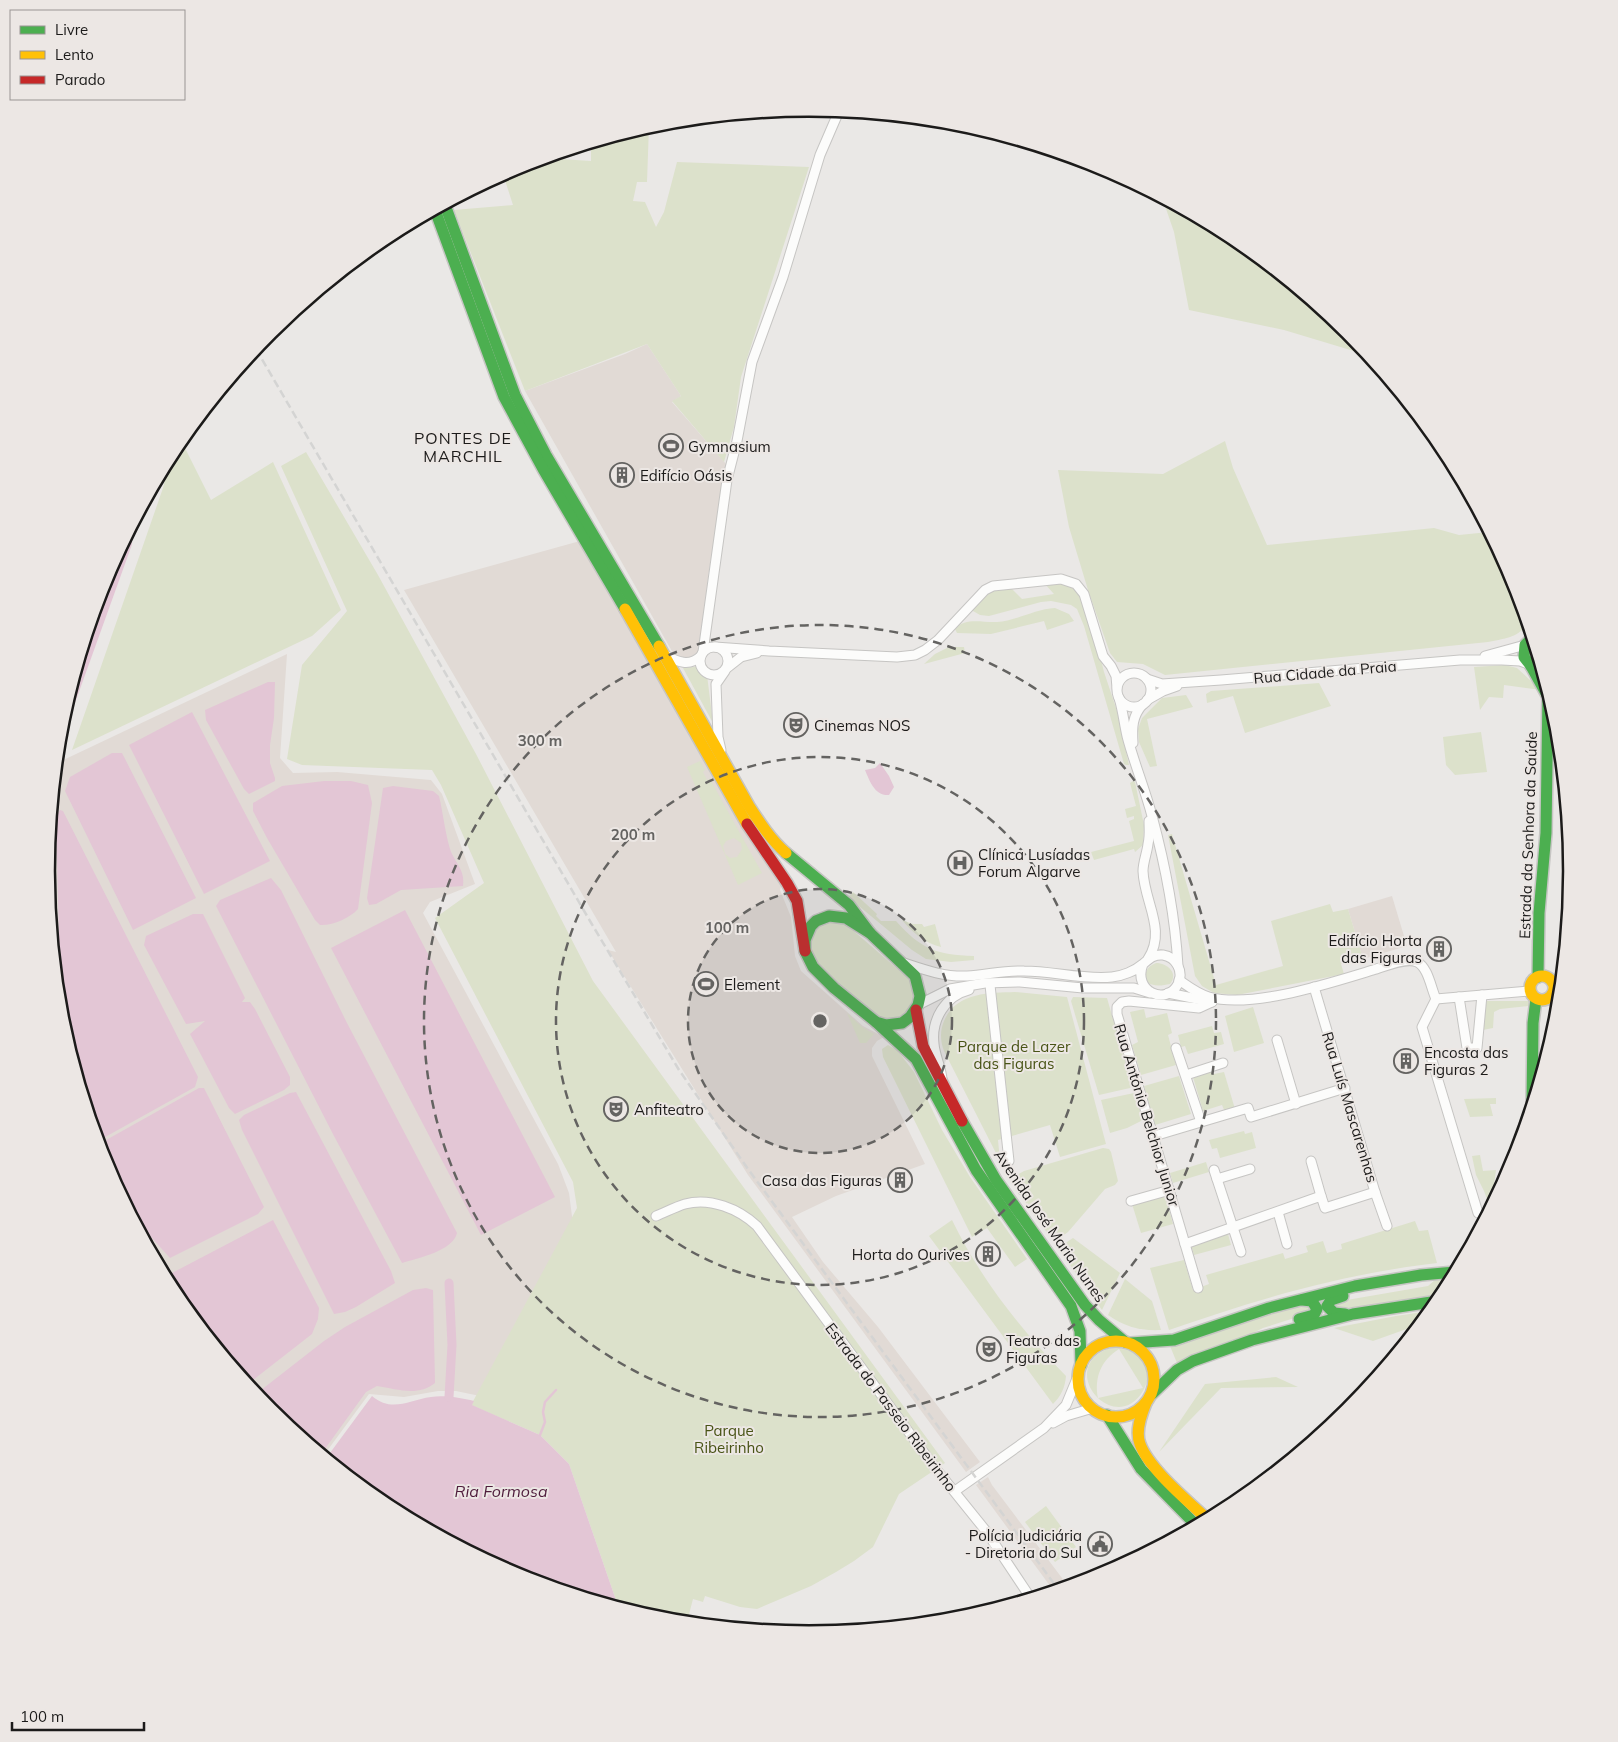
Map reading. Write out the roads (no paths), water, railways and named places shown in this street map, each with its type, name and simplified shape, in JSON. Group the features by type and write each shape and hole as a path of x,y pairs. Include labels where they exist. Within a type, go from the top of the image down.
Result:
{"main road":[{"path":"446,211 515,395 546,455 664,655 754,814 779,847 849,905 870,933"},
{"path":"436,216 490,360 512,412 751,832 787,883 797,901 805,951"},
{"path":"1528,645 1524,657 1533,666"},
{"name":"Estrada da Senhora da Saúde","path":"1538,977 1539,913 1546,833 1547,715"},
{"path":"805,951 805,940 811,926 816,921 829,916 846,918 870,933"},
{"name":"Avenida José Maria Nunes","path":"870,933 915,976 920,996 917,1007 923,1046 943,1086 996,1180 1085,1305 1099,1320 1128,1342"},
{"name":"Avenida José Maria Nunes","path":"805,951 813,967 834,988 905,1047 916,1059 976,1170 1071,1306 1080,1331 1080,1370"},
{"path":"1532,1082 1533,995 1531,985 1538,977 1547,978 1554,985"},
{"path":"1533,995 1541,1000 1550,997 1553,992"},
{"path":"876,1022 886,1025 902,1022 910,1017 917,1007"},
{"path":"1427,1302 1353,1314 1252,1340 1193,1361 1177,1370 1138,1410 1128,1415 1118,1417 1107,1415 1093,1408 1083,1396 1079,1386 1080,1370 1087,1354 1096,1346 1107,1342 1174,1340 1298,1300 1355,1286 1447,1273"},
{"path":"1353,1314 1340,1314 1329,1311 1328,1301 1332,1298 1412,1284 1421,1275"},
{"path":"1252,1340 1267,1328 1314,1314 1317,1309 1315,1303 1311,1300 1298,1300"},
{"path":"1128,1342 1141,1349 1149,1358 1154,1370 1155,1382 1140,1416 1140,1444 1149,1460 1202,1514"},
{"path":"1107,1415 1141,1470 1192,1521"}],"street":[{"path":"769,651 752,653 741,657 716,675 707,673 701,665 707,650 707,633 727,480 738,441 752,362 783,276 820,155 836,118"},
{"path":"707,650 897,657 915,655 938,640 985,590 999,585 1054,579 1076,584 1084,594 1103,656 1116,676 1127,735 1152,816 1176,932 1179,980 1177,986 1168,993"},
{"path":"1460,660 1495,654 1527,641"},
{"path":"664,655 682,663 696,660 707,650 723,650 728,656 728,665 716,684 715,696 718,737 724,760"},
{"path":"1460,660 1520,661 1533,666"},
{"name":"Rua Cidade da Praia","path":"1189,682 1460,660"},
{"path":"1117,688 1118,682 1126,674 1137,673 1162,684 1189,682"},
{"path":"1134,756 1132,728 1137,711 1145,702 1150,689 1147,679"},
{"path":"1119,698 1133,707 1163,691 1189,682"},
{"path":"1138,769 1149,816 1150,835 1143,867 1144,881 1156,932 1153,951 1140,970 1142,984 1152,993"},
{"path":"902,963 948,975 967,976 1024,971 1098,977 1118,976 1159,955 1165,955 1175,961 1178,966"},
{"path":"917,1007 950,989 982,983 1020,982 1083,988 1134,988 1157,995 1168,993 1188,999 1212,1002 1238,1001 1314,987 1405,961 1416,961 1423,967 1436,998 1422,1027 1478,1214"},
{"path":"1179,980 1193,990 1209,997 1238,1001"},
{"path":"943,1086 941,1067 934,1046 936,1020 951,999 961,992 993,984"},
{"path":"993,984 1009,1161"},
{"name":"Rua Luís Mascarenhas","path":"1314,987 1375,1192 1387,1226"},
{"path":"1459,997 1467,1048 1477,1048 1482,995"},
{"path":"1436,998 1482,995 1533,995"},
{"name":"Rua António Belchior Junior","path":"1198,1288 1117,1014 1117,1007 1122,1002 1128,1002 1199,1008 1212,1002"},
{"path":"1277,1040 1296,1104"},
{"path":"1176,1048 1201,1122"},
{"path":"1186,1075 1222,1063"},
{"path":"1154,1136 1248,1108 1251,1117 1345,1088"},
{"path":"1311,1161 1324,1208 1375,1192"},
{"path":"1217,1179 1250,1169"},
{"path":"1214,1170 1241,1252"},
{"path":"1131,1201 1170,1190"},
{"path":"1185,1244 1321,1196"},
{"name":"Estrada do Passeio Ribeirinho","path":"656,1216 686,1204 704,1202 730,1208 749,1218 762,1232 936,1469 986,1531 1027,1592"},
{"path":"1278,1212 1287,1244"},
{"path":"1044,1428 1066,1406 1080,1370"},
{"path":"955,1491 1044,1428 1066,1416 1093,1408"}],"water":[{"path":"268,682 275,682 270,763 275,781 249,794 244,789 206,720 205,710"},
{"path":"192,712 270,861 204,894 129,745"},
{"path":"112,753 122,753 196,898 133,930 65,791 70,777"},
{"path":"880,763 894,787 889,795 884,795 877,791 865,770 875,768"},
{"path":"324,781 351,781 368,785 372,803 358,909 341,921 320,925 315,920 267,838 253,811 253,803 282,786"},
{"path":"393,786 433,791 439,796 448,841 452,854 462,873 463,886 401,890 376,904 369,905 367,898 383,788"},
{"path":"60,810 63,811 198,1077 195,1087 104,1138 81,1066 69,1018 61,969 56,838 58,814"},
{"path":"271,878 281,890 347,1023 457,1233 449,1245 434,1253 402,1263 334,1136 216,906 220,900"},
{"path":"405,910 555,1197 481,1235 331,948"},
{"path":"193,914 203,914 245,998 242,1002 250,1002 255,1009 290,1077 290,1085 284,1090 235,1114 229,1108 190,1034 205,1021 186,1024 144,945 146,936"},
{"path":"199,1088 204,1088 264,1207 258,1214 170,1258 149,1235 112,1160 105,1141"},
{"path":"296,1092 391,1271 395,1283 345,1312 334,1314 242,1130 239,1120 244,1115 290,1093"},
{"path":"273,1220 319,1308 318,1319 312,1334 253,1380 211,1330 172,1273"},
{"path":"426,1288 433,1290 435,1383 422,1390 407,1391 377,1386 366,1392 325,1449 262,1389 345,1327 413,1290"},
{"name":"Ria Formosa","path":"372,1396 379,1401 394,1405 436,1396 474,1401 472,1405 540,1435 569,1464 616,1599 520,1568 476,1547 432,1524 390,1498 330,1453"}],"waterway":[{"path":"449,1283 452,1345 449,1397"},
{"path":"540,1435 545,1422 543,1412 545,1402 556,1390"}],"railway":[{"path":"260,355 679,1070 748,1169 1054,1584"}],"place":[{"name":"Gymnasium","path":"671,446"},
{"name":"Edifício Oásis","path":"622,475"},
{"name":"Cinemas NOS","path":"796,725"},
{"name":"Clínica Lusíadas Forum Algarve","path":"960,863"},
{"name":"Edifício Horta das Figuras","path":"1439,949"},
{"name":"Element","path":"706,984"},
{"name":"Encosta das Figuras 2","path":"1406,1061"},
{"name":"Anfiteatro","path":"616,1109"},
{"name":"Casa das Figuras","path":"900,1180"},
{"name":"Horta do Ourives","path":"988,1254"},
{"name":"Teatro das Figuras","path":"989,1349"},
{"name":"Polícia Judiciária - Diretoria do Sul","path":"1100,1544"}],"district":[{"name":"PONTES DE MARCHIL","path":"463,447"}],"park label":[{"name":"Parque de Lazer das Figuras","path":"1014,1054"},
{"name":"Parque Ribeirinho","path":"729,1438"}]}
